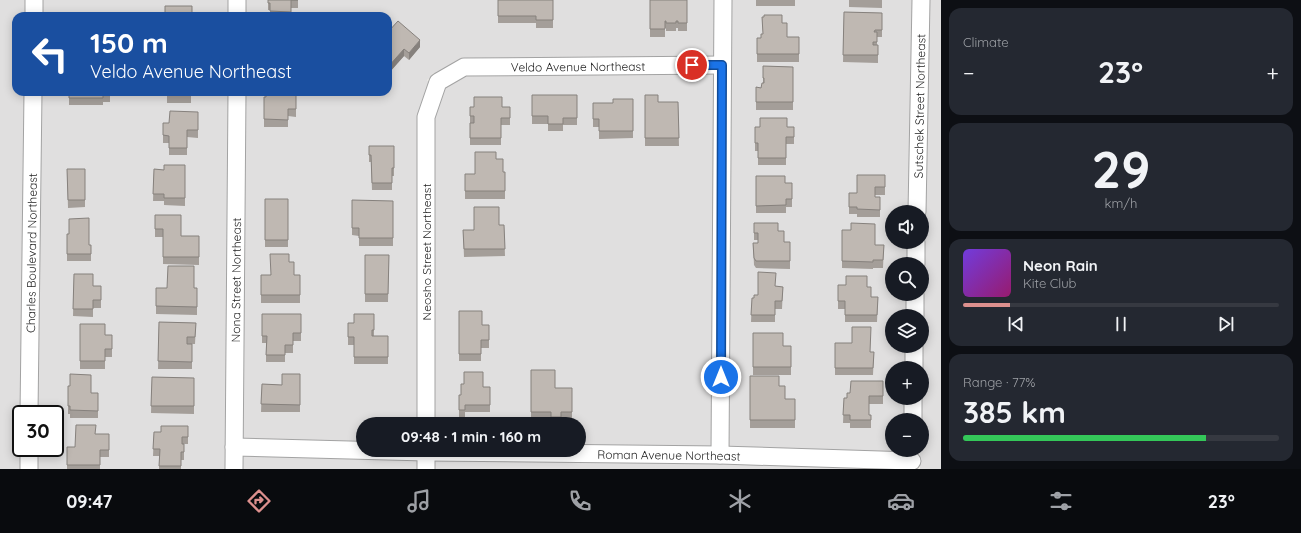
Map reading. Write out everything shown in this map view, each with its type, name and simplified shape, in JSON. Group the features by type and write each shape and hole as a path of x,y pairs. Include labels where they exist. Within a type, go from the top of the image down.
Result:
{"street":[{"path":"34,0 34,12"},
{"path":"237,0 237,12"},
{"path":"720,455 723,0"},
{"name":"Sutschek Street Northeast","path":"917,205 921,0"},
{"name":"Veldo Avenue Northeast","path":"438,82 464,67 722,65"},
{"name":"Neosho Street Northeast","path":"426,417 426,117 438,82"},
{"name":"Charles Boulevard Northeast","path":"29,405 33,96"},
{"name":"Nona Street Northeast","path":"234,469 236,96"},
{"name":"Roman Avenue Northeast","path":"234,447 356,450"},
{"name":"Roman Avenue Northeast","path":"586,453 912,460"},
{"path":"29,457 29,469"},
{"path":"426,457 426,469"}],"shaded area":[{"path":"0,0 26,0 25,12 12,12 12,96 25,96 21,405 12,405 12,457 20,457 20,469 0,469"},
{"path":"42,0 229,0 228,12 42,12"},
{"path":"245,0 715,0 714,58 437,74 433,73 427,80 429,83 418,417 356,417 356,443 242,440 245,96 392,96 392,12 245,12"},
{"path":"732,0 913,0 909,205 885,205 885,249 908,249 907,257 885,257 885,301 907,301 906,309 885,309 885,353 906,353 905,361 885,361 885,405 905,405 904,413 885,413 885,452 729,448"},
{"path":"929,0 941,0 941,469 920,469 920,457 929,457 929,413 921,413 921,405 929,405 929,361 922,361 922,353 929,353 929,309 923,309 923,301 929,301 929,257 924,257 924,249 929,249 929,205 925,205"},
{"path":"714,72 712,448 586,446 586,417 434,417 435,118 445,86 467,74"},
{"path":"41,96 228,96 225,469 37,469 37,457 64,457 64,405 37,405"},
{"path":"242,455 417,459 417,469 242,469"},
{"path":"434,460 720,463 904,469 434,469"}],"building":[{"path":"268,0 291,0 291,12 270,11 270,3 268,3"},
{"path":"498,0 553,0 553,20 536,20 536,16 498,16"},
{"path":"650,0 687,0 687,23 678,23 678,21 676,21 676,23 666,23 665,21 665,29 650,29"},
{"path":"165,6 192,6 192,12 165,12"},
{"path":"844,12 882,13 882,30 875,30 874,32 877,32 877,42 873,42 873,45 878,45 878,55 843,55"},
{"path":"764,15 782,15 782,23 787,23 787,37 799,37 799,54 757,54 757,38 761,38 761,34 763,34 762,17 764,17"},
{"path":"398,21 420,40 409,53 404,49 392,62 392,28"},
{"path":"763,66 793,67 793,102 756,102 756,87 761,88 762,83 764,83"},
{"path":"532,95 577,95 577,118 563,118 563,124 548,124 548,116 532,116"},
{"path":"645,95 658,95 658,102 678,102 679,138 645,138"},
{"path":"69,96 103,96 103,98 69,98"},
{"path":"296,96 296,109 288,109 288,120 264,119 264,97"},
{"path":"474,97 502,97 502,107 510,107 510,118 501,118 501,138 470,138 470,123 474,123 474,116 470,116 470,107 474,107"},
{"path":"613,99 633,99 633,131 599,131 599,119 593,119 593,103 613,103"},
{"path":"170,111 198,112 198,130 187,130 187,148 169,148 169,136 163,135 163,123 169,123"},
{"path":"760,118 787,118 787,127 794,127 794,137 786,137 786,158 758,158 758,143 755,143 755,127 760,127"},
{"path":"369,146 394,146 392,183 372,183 371,155 369,155"},
{"path":"475,152 496,152 496,159 503,159 505,191 465,191 465,174 475,174"},
{"path":"164,165 185,165 185,198 164,198 164,194 153,194 154,169 164,170"},
{"path":"67,169 85,169 85,200 68,200"},
{"path":"857,175 885,175 885,187 875,187 875,197 880,197 880,210 857,209 857,207 849,207 849,193 857,193"},
{"path":"756,176 785,176 785,183 792,183 792,199 786,199 786,205 756,206"},
{"path":"265,199 288,199 288,240 265,240"},
{"path":"352,200 393,201 393,238 359,238 359,228 352,228"},
{"path":"474,207 499,207 499,225 504,225 505,249 464,249 463,230 474,230"},
{"path":"155,215 181,215 181,236 199,236 199,257 163,257 163,229 155,229"},
{"path":"89,218 89,245 91,245 91,254 67,254 69,219"},
{"path":"754,223 778,223 778,231 784,231 784,242 790,242 790,261 756,261 754,258 753,243 758,243 758,233 754,233"},
{"path":"851,223 875,224 875,245 884,245 883,260 873,260 873,262 842,261 842,230 851,230"},
{"path":"270,254 289,254 289,262 294,262 294,275 300,275 300,295 261,295 261,275 271,275"},
{"path":"365,255 389,255 388,294 365,294"},
{"path":"168,266 194,266 194,288 197,288 197,307 156,306 156,288 167,288"},
{"path":"758,272 776,273 775,286 783,287 782,301 775,301 775,315 751,315 752,298 754,298 754,295 758,295"},
{"path":"74,274 93,274 93,286 101,286 101,300 93,300 93,309 73,309"},
{"path":"846,276 867,276 867,287 871,287 871,297 878,297 877,315 845,315 845,301 838,301 838,285 846,285"},
{"path":"459,311 482,311 482,325 489,325 489,340 481,340 481,354 459,354"},
{"path":"262,314 301,314 301,333 293,333 293,345 285,345 285,355 266,355 267,336 262,336"},
{"path":"354,314 374,314 374,330 372,330 372,336 388,336 388,357 354,357 354,337 348,337 348,323 354,323"},
{"path":"159,322 196,323 195,337 187,337 187,344 192,344 192,362 158,361"},
{"path":"80,324 105,324 105,335 112,335 112,349 105,349 105,361 80,361"},
{"path":"852,327 871,327 870,352 874,352 873,368 835,368 835,343 852,343"},
{"path":"753,333 783,333 783,346 791,346 791,367 753,367"},
{"path":"531,370 555,370 555,388 572,388 572,412 561,412 561,417 551,417 551,412 531,412"},
{"path":"464,372 483,372 483,387 490,387 490,405 465,405 465,410 459,410 459,395 461,395 461,384 464,384"},
{"path":"70,374 91,375 91,393 98,393 98,411 70,410 70,406 68,406 68,386 70,386"},
{"path":"282,374 300,374 300,405 261,404 262,384 282,385"},
{"path":"750,376 779,376 779,386 785,386 785,399 795,399 795,420 750,420"},
{"path":"152,377 194,378 194,406 151,406"},
{"path":"851,381 883,381 883,396 869,396 869,415 871,415 871,420 850,420 850,415 843,415 844,398 847,398 847,393 850,393"},
{"path":"76,425 96,425 95,434 109,434 109,450 100,450 100,465 67,465 67,447 75,447"},
{"path":"161,426 188,426 188,437 182,437 184,452 181,452 181,466 159,466 160,449 153,449 154,432 161,432"}],"route":[{"path":"692,65 722,65 721,377"}]}
